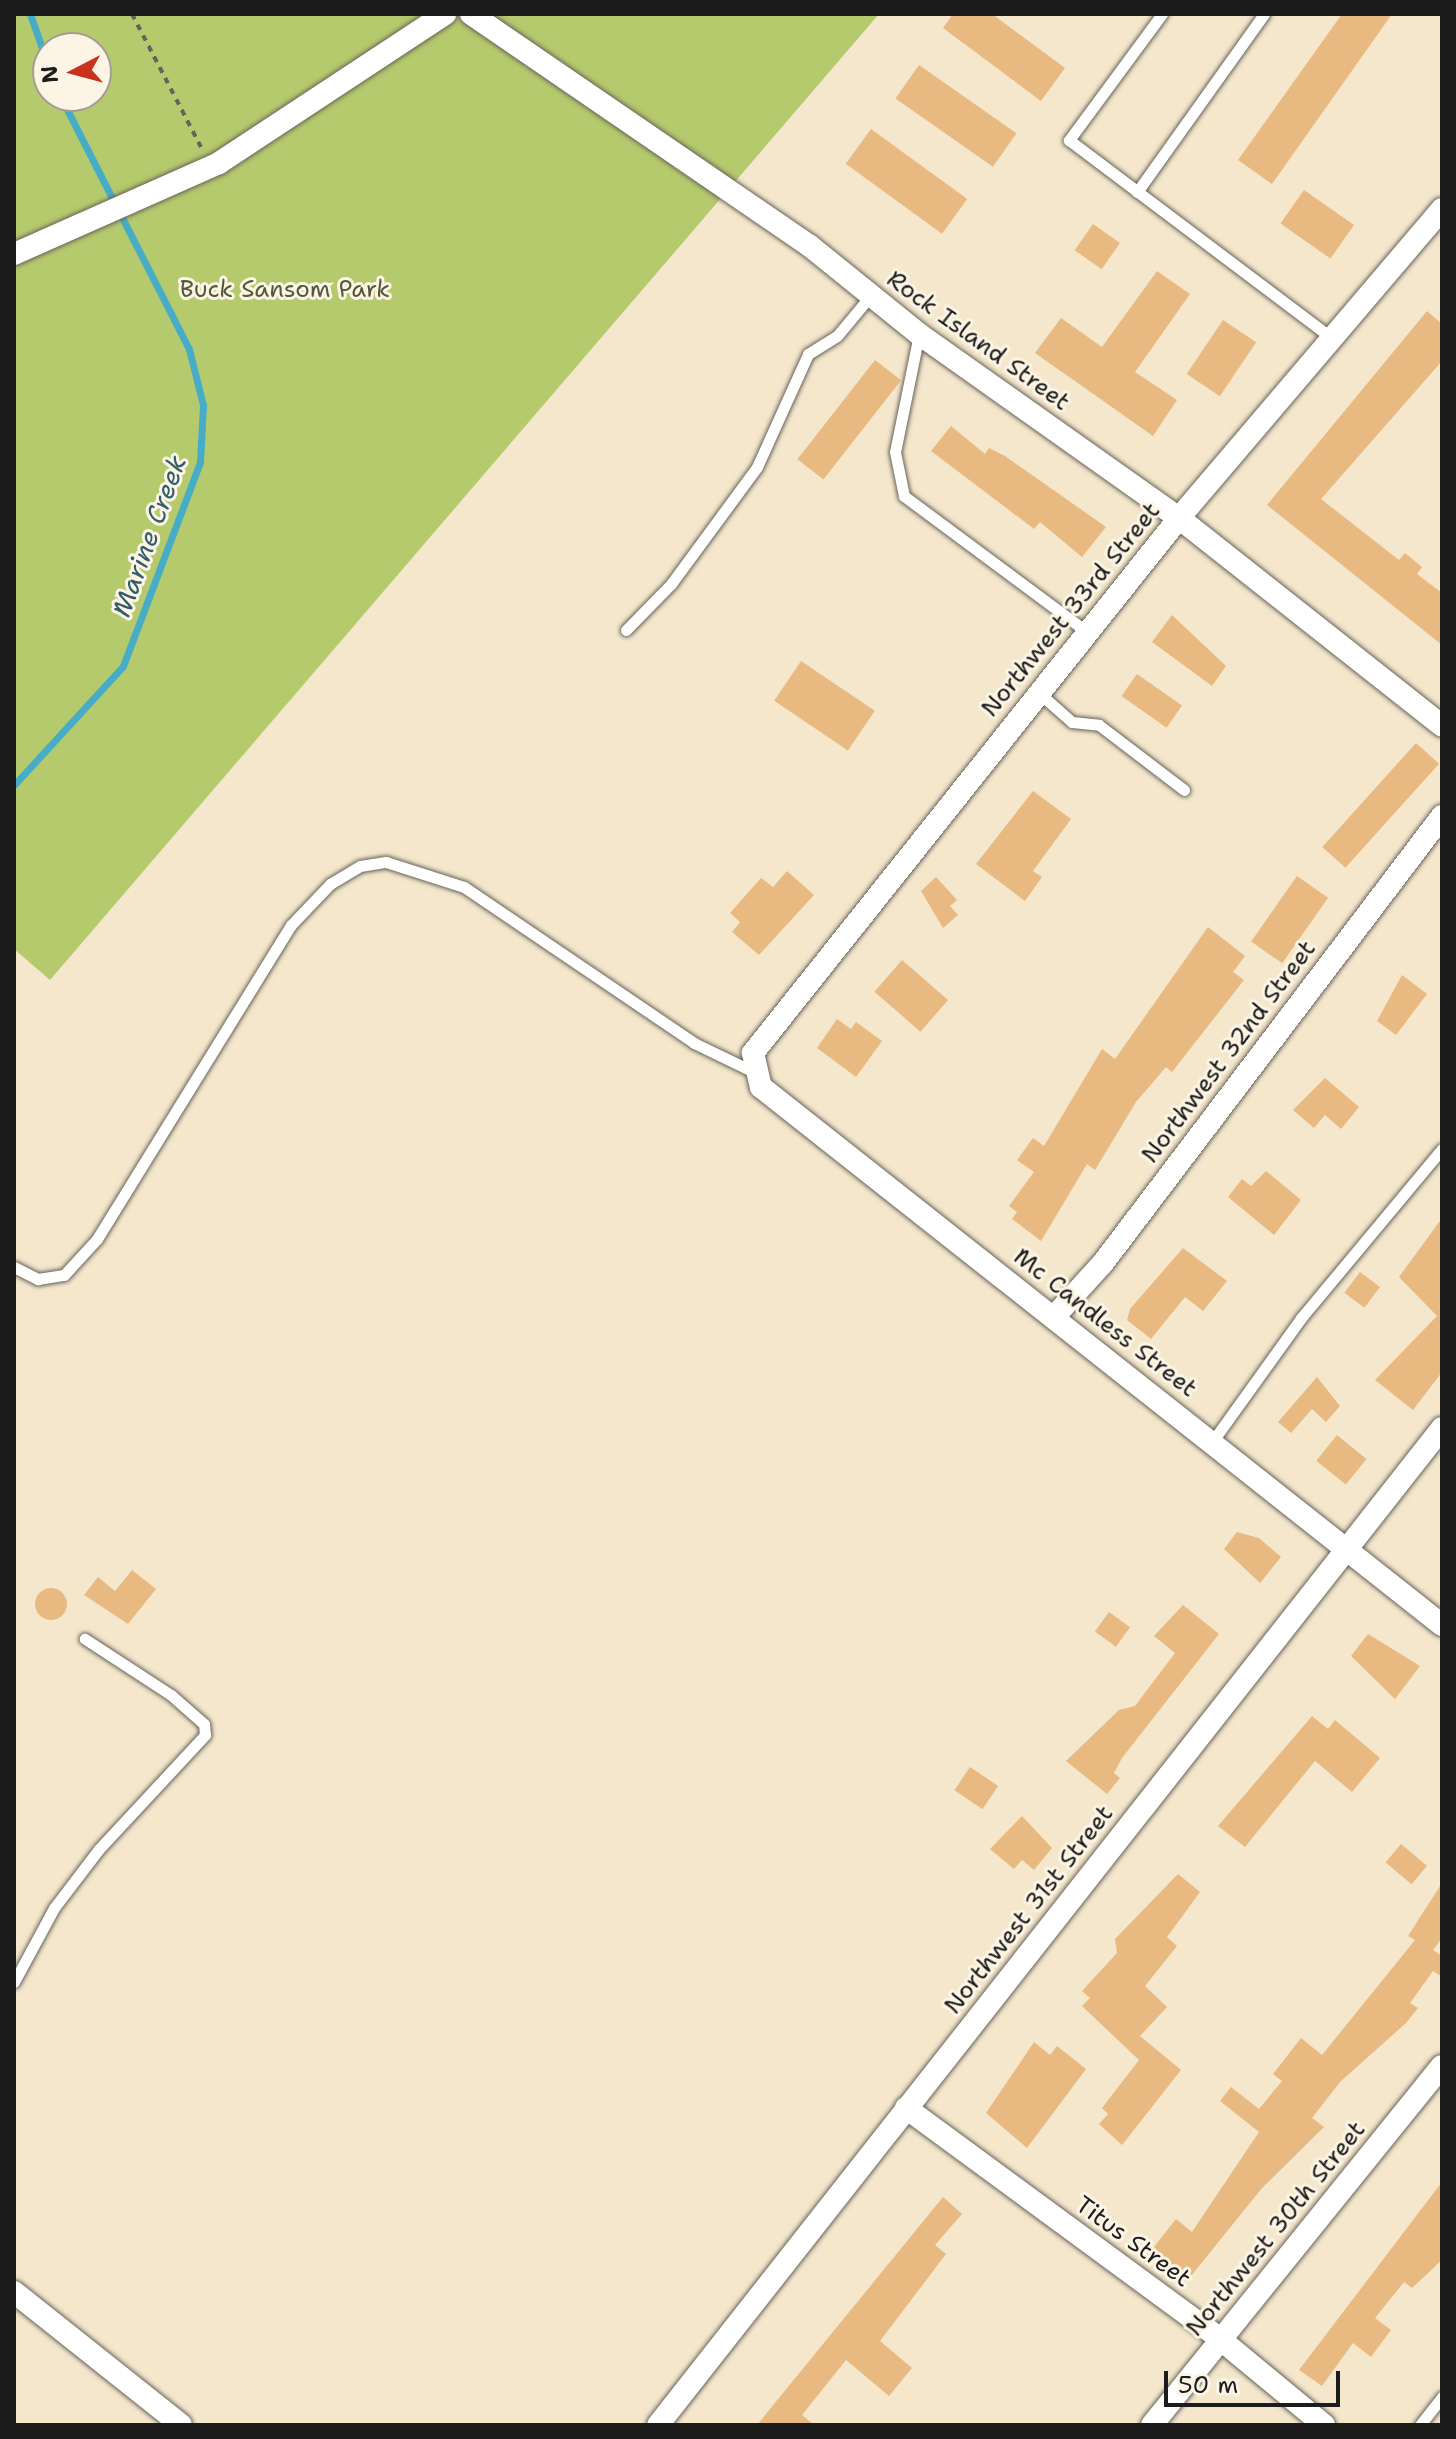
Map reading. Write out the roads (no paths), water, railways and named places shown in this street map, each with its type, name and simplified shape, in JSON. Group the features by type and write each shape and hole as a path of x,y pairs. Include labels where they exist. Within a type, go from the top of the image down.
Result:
{"street":[{"path":"14,254 211,165 445,14"},
{"name":"Rock Island Street","path":"471,14 871,295 919,334 1179,518 1442,726"},
{"name":"Northwest 33rd Street","path":"754,1063 1038,692 1179,518 1442,209"},
{"name":"Northwest 32nd Street","path":"1054,1317 1103,1263 1442,816"},
{"name":"Mc Candless Street","path":"754,1063 761,1087 1442,1625"},
{"name":"Northwest 31st Street","path":"658,2425 1442,1428"},
{"name":"Northwest 30th Street","path":"1152,2425 1442,2066"},
{"name":"Titus Street","path":"906,2108 1220,2339 1324,2425"},
{"path":"14,2292 181,2425"}],"lane":[{"path":"1162,14 1069,140 1332,338"},
{"path":"1137,192 1264,14"},
{"path":"626,630 671,584 757,467 808,354 837,336 871,295"},
{"path":"919,334 895,452 904,496 1087,632"},
{"path":"1038,692 1072,722 1099,725 1184,790"},
{"path":"14,1267 38,1279 64,1275 97,1239 291,925 330,884 360,866 386,862 464,887 681,1034 754,1063"},
{"path":"1212,1442 1301,1318 1442,1149"},
{"path":"14,1982 54,1908 99,1849 205,1735 204,1724 171,1695 85,1639"},
{"path":"1420,2425 1442,2397"}],"waterway":[{"name":"Marine Creek","path":"30,14 36,32"},
{"name":"Marine Creek","path":"14,785 123,666 200,462 203,405 189,349 68,112"}],"park label":[{"name":"Buck Sansom Park","path":"285,290"}]}
